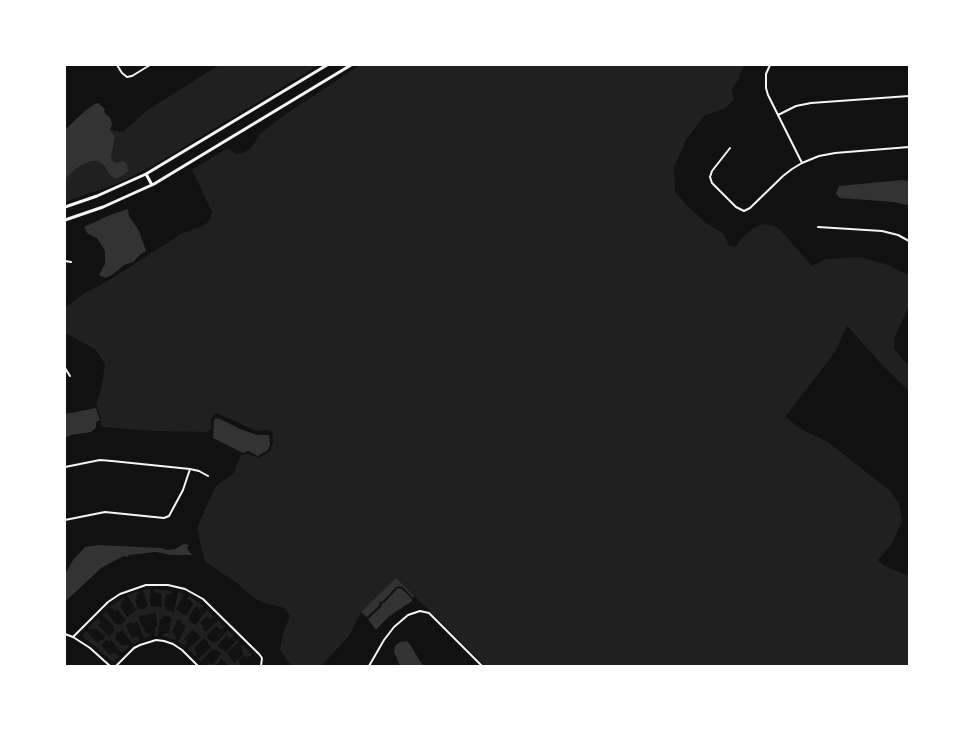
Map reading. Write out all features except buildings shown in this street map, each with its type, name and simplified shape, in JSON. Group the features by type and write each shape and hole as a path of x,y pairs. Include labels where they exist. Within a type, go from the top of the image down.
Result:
{"main road":[{"path":"65,207 97,196 146,174 327,65"},
{"path":"65,220 103,208 152,185 351,65"},
{"path":"146,174 152,185"}],"street":[{"path":"116,65 127,77 132,76 150,65"},
{"path":"770,65 766,74 766,88 768,95 802,163"},
{"path":"778,115 796,106 811,103 909,96"},
{"path":"730,148 712,171 710,177 712,183 740,210 748,210 783,176 802,163 819,156 909,148"},
{"path":"818,227 882,231 898,235 909,241"},
{"path":"65,261 72,262"},
{"path":"65,368 70,376"},
{"path":"65,468 100,460 190,469 199,471 208,476"},
{"path":"65,520 105,512 164,518 169,516 183,490 190,469"},
{"path":"74,637 104,605 127,590 146,585 168,585 185,589 203,599 259,654 262,658 261,666"},
{"path":"370,666 384,640 394,627 408,614 420,610 429,613 482,666"},
{"path":"65,634 74,637 90,648 110,666"},
{"path":"116,666 134,648 156,640 174,645 182,650 198,666"}],"shaded area":[{"path":"219,65 319,65 154,165 119,183 65,202 65,130 86,110 98,103 105,109 104,112 110,118 112,123 111,130 123,132 146,111"},
{"path":"360,65 744,65 739,78 732,89 734,100 724,109 705,115 687,138 674,167 675,191 686,205 706,223 724,234 729,246 736,247 740,240 752,229 762,224 773,225 782,232 812,266 826,259 860,257 888,265 909,275 909,306 895,336 894,349 909,366 909,391 887,370 847,326 835,352 785,417 801,429 828,442 889,490 899,503 902,521 893,542 878,560 884,566 909,576 909,666 485,666 396,578 361,612 349,636 321,666 291,666 280,650 283,633 290,616 284,608 261,602 253,597 238,584 206,562 202,552 197,527 216,486 233,474 241,455 248,454 259,458 270,451 273,442 272,432 267,430 257,431 216,413 211,419 211,428 208,432 155,431 101,427 101,418 96,405 101,390 105,364 95,349 65,333 65,308 83,294 108,281 181,234 205,225 210,220 212,212 192,170 226,149 229,149 236,154 245,152 251,148 260,134 280,118"},
{"path":"98,103 105,109 104,112 110,118 112,123 110,130 115,137 111,156 112,160 115,163 124,161 129,170 122,176 115,179 108,172 105,166 98,161 91,161 81,165 65,179 65,130 86,110"},
{"path":"902,180 909,181 909,204 906,205 894,202 840,198 836,194 839,186"},
{"path":"128,209 129,216 139,231 146,251 133,262 124,265 112,275 105,278 99,275 105,264 105,251 97,238 88,234 84,227 110,215"},
{"path":"96,408 100,420 96,422 96,428 91,432 71,435 65,438 65,414"},
{"path":"216,418 257,435 269,435 270,445 268,450 258,456 248,451 243,453 213,438 214,420"},
{"path":"184,544 189,545 187,548 192,555 169,555 155,552 129,555 127,557 124,556 101,568 65,602 65,574 73,560 85,547 98,545 161,548 168,550 175,549"},
{"path":"396,578 414,596 413,598 403,587 397,586 367,617 361,612"},
{"path":"398,588 402,589 412,599 412,601 388,617 376,630 368,619"},
{"path":"150,589 150,606 162,607 161,594 155,592 154,589 173,591 172,594 170,593 170,595 166,595 164,606 166,607 166,610 174,612 178,592 184,594 176,609 186,616 193,604 187,599 189,596 204,606 198,610 198,607 196,607 189,616 189,620 195,625 207,610 214,617 210,619 207,616 200,623 206,632 218,620 225,627 221,630 216,626 206,637 213,643 216,643 228,630 234,636 229,639 227,635 217,646 226,652 237,640 239,642 227,653 234,663 244,654 241,647 243,645 252,655 247,658 245,655 238,661 241,664 240,666 229,666 222,659 215,666 211,666 221,654 216,649 214,651 212,649 201,662 198,659 211,647 204,638 194,648 197,654 195,656 188,649 201,637 193,630 184,639 187,641 185,646 178,642 186,626 178,619 172,632 177,638 175,640 163,636 163,634 169,633 171,617 163,616 163,619 160,619 158,636 155,636 155,627 157,627 156,613 138,616 145,632 150,634 150,636 144,638 137,621 126,625 132,638 137,636 140,640 133,644 122,630 118,633 117,632 115,641 117,640 122,646 127,644 129,647 122,653 111,640 110,642 107,640 101,645 110,655 114,653 119,656 114,661 111,661 83,637 83,634 86,631 98,643 101,640 102,641 105,637 96,628 94,630 92,628 90,630 88,628 98,618 101,623 98,625 109,636 115,630 113,628 114,626 102,615 106,611 116,624 118,623 120,625 126,620 118,610 115,611 109,607 123,598 124,600 121,602 122,604 120,606 127,617 136,610 127,595 138,591 139,594 136,595 137,599 135,600 138,609 144,609 148,606 143,590"},
{"path":"407,641 423,666 400,666 394,652 395,646 400,642"}]}
